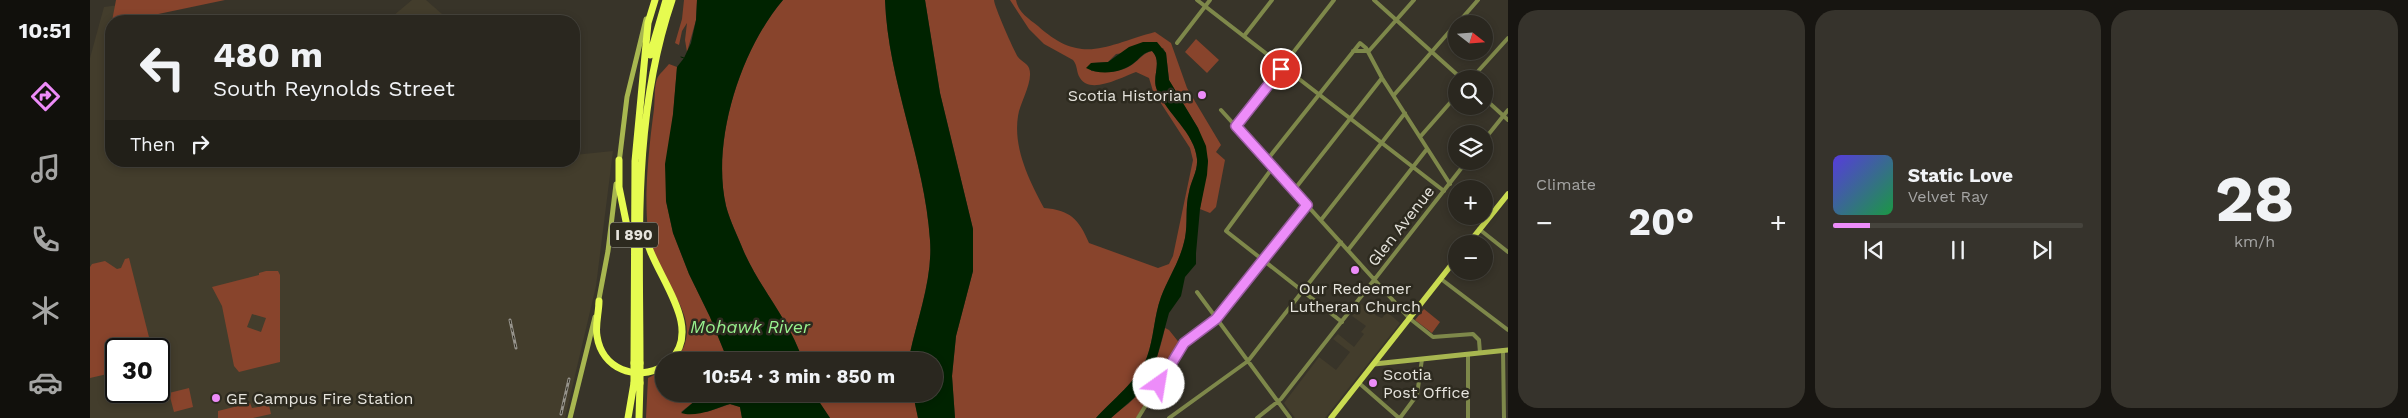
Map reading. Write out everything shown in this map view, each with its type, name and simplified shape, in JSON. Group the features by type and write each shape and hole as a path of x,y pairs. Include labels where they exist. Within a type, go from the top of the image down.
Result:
{"highway":[{"path":"640,107 647,58 648,23 654,0"},
{"name":"I 890","path":"637,363 634,295 634,179 640,107 650,54 666,0"},
{"name":"I 890","path":"632,418 637,383 641,179 649,90 658,46 672,0"},
{"path":"619,160 619,187 630,235 634,295"},
{"path":"641,179 646,243 682,322 681,343 676,352"},
{"path":"599,301 597,338 603,354 610,362 622,370 638,373 655,370"},
{"path":"628,418 637,383"},
{"name":"I 890","path":"637,383 640,418"}],"main road":[{"path":"570,418 599,301 608,251 632,74 644,27 654,0"},
{"path":"1475,235 1507,196"},
{"path":"1331,418 1448,270"},
{"path":"1374,364 1506,350"}],"street":[{"path":"1197,0 1444,191"},
{"path":"1177,43 1210,0"},
{"path":"1244,36 1272,0"},
{"path":"1236,126 1334,0"},
{"path":"1374,0 1452,70"},
{"path":"1368,52 1414,0"},
{"path":"1464,15 1478,0"},
{"path":"1394,95 1448,33"},
{"path":"1479,70 1508,38"},
{"path":"1267,160 1353,51 1368,52"},
{"path":"1368,52 1382,78 1448,181"},
{"path":"1294,190 1382,78"},
{"path":"1420,136 1448,105"},
{"path":"1493,106 1508,120"},
{"path":"1221,110 1409,318 1433,336 1473,334 1479,340 1480,353"},
{"path":"1493,128 1508,110"},
{"path":"1322,220 1405,113"},
{"path":"1348,250 1427,149"},
{"path":"1273,167 1225,229 1342,322"},
{"name":"Glen Avenue","path":"1257,418 1278,402 1448,186"},
{"path":"1138,418 1184,343 1216,319 1307,205"},
{"path":"1479,229 1508,252"},
{"path":"1169,418 1248,361 1341,242"},
{"path":"1441,279 1508,330"},
{"path":"1197,292 1290,418"},
{"path":"1504,418 1506,350"},
{"path":"1468,354 1468,418"},
{"path":"1359,383 1400,418 1417,395 1422,359"}],"shaded area":[{"path":"116,0 225,0 154,15 113,15"},
{"path":"412,0 426,0 443,15 394,15"},
{"path":"684,0 697,0 696,20 687,52 685,40 687,23 682,31 679,45 675,43 682,19"},
{"path":"783,0 885,0 893,61 921,180 930,240 927,283 910,352 799,352 791,332 744,252 726,206 722,180 723,153 726,125 733,97 754,44 768,20"},
{"path":"925,0 994,0 1016,53 1028,66 1030,73 1030,79 1019,110 1017,128 1020,152 1028,175 1044,208 1061,211 1072,217 1081,228 1089,243 1158,268 1169,264 1173,256 1193,160 1190,148 1153,91 1149,78 1136,72 1115,81 1098,85 1085,83 1080,78 1073,60 1044,44 1029,29 1010,0 1016,0 1024,15 1054,38 1068,46 1081,49 1095,49 1155,32 1171,43 1187,88 1221,145 1216,152 1225,160 1216,207 1210,213 1200,209 1208,161 1198,128 1169,80 1166,53 1163,48 1116,54 1108,62 1091,63 1091,71 1118,71 1128,67 1152,51 1157,60 1155,80 1157,90 1186,132 1195,150 1197,159 1188,198 1183,247 1161,297 1147,357 1131,382 1096,418 955,418 952,376 956,336 973,271 973,229 940,93"},
{"path":"119,5 121,15 105,15 105,167 580,167 580,154 613,151 596,286 565,418 90,418 90,58 104,7"},
{"path":"1196,39 1219,60 1207,73 1185,52"},
{"path":"669,64 677,67 666,201 673,233 689,274 724,352 680,352 684,346 687,332 685,318 652,250 646,200 655,86 658,77"},
{"path":"129,258 149,338 105,338 105,375 90,378 90,267 92,264 105,261 117,269 121,268 125,259"},
{"path":"278,271 280,275 280,362 239,372 234,366 222,306 212,287 259,275 259,273","holes":["252,314 266,318 261,332 247,327"]},
{"path":"1361,304 1382,318 1387,312 1400,323 1325,418 1295,418 1284,403 1319,357 1336,370 1350,352 1333,339 1338,334 1354,347 1364,334 1361,332 1366,326 1352,316"},
{"path":"1424,309 1440,322 1432,333 1415,320"},
{"path":"1165,328 1169,330 1181,345 1136,418 1111,418 1132,401 1143,387 1155,363"},
{"path":"655,374 655,402 694,402 681,412 707,412 730,404 740,407 742,418 646,418 648,378"},
{"path":"189,388 193,407 174,412 170,393"},
{"path":"819,402 915,402 918,418 830,418"},
{"path":"250,403 252,408 269,405 271,414 253,418 218,418 218,411"}],"water":[{"name":"Mohawk River","path":"697,0 783,0 768,20 754,44 733,97 726,125 722,180 726,206 744,252 791,332 799,352 724,352 689,274 673,233 666,201 665,164 673,114 677,67 684,58 691,43 696,20"},
{"path":"885,0 925,0 940,93 973,229 973,271 956,336 952,376 955,418 918,418 915,402 943,402 943,352 910,352 927,283 930,240 921,180 899,91 888,31"},
{"path":"1143,42 1157,42 1166,53 1169,80 1198,128 1206,146 1207,175 1200,209 1196,264 1185,277 1181,296 1169,313 1157,357 1143,386 1134,398 1111,418 1096,418 1131,382 1147,357 1161,297 1183,247 1188,198 1197,163 1191,141 1157,90 1155,80 1157,60 1152,51 1130,66 1118,71 1105,73 1086,68 1091,63 1108,62 1129,47"},
{"path":"694,402 819,402 830,418 742,418 740,407 730,404 699,413 681,413"}],"railway":[{"path":"510,320 516,348"},
{"path":"561,414 569,379"}],"place":[{"name":"Scotia Historian","path":"1202,95"},
{"name":"Our Redeemer Lutheran Church","path":"1355,270"},
{"name":"Scotia Post Office","path":"1373,383"},
{"name":"GE Campus Fire Station","path":"216,398"}],"route":[{"path":"1159,384 1184,343 1216,319 1307,205 1236,126 1281,69"}]}
